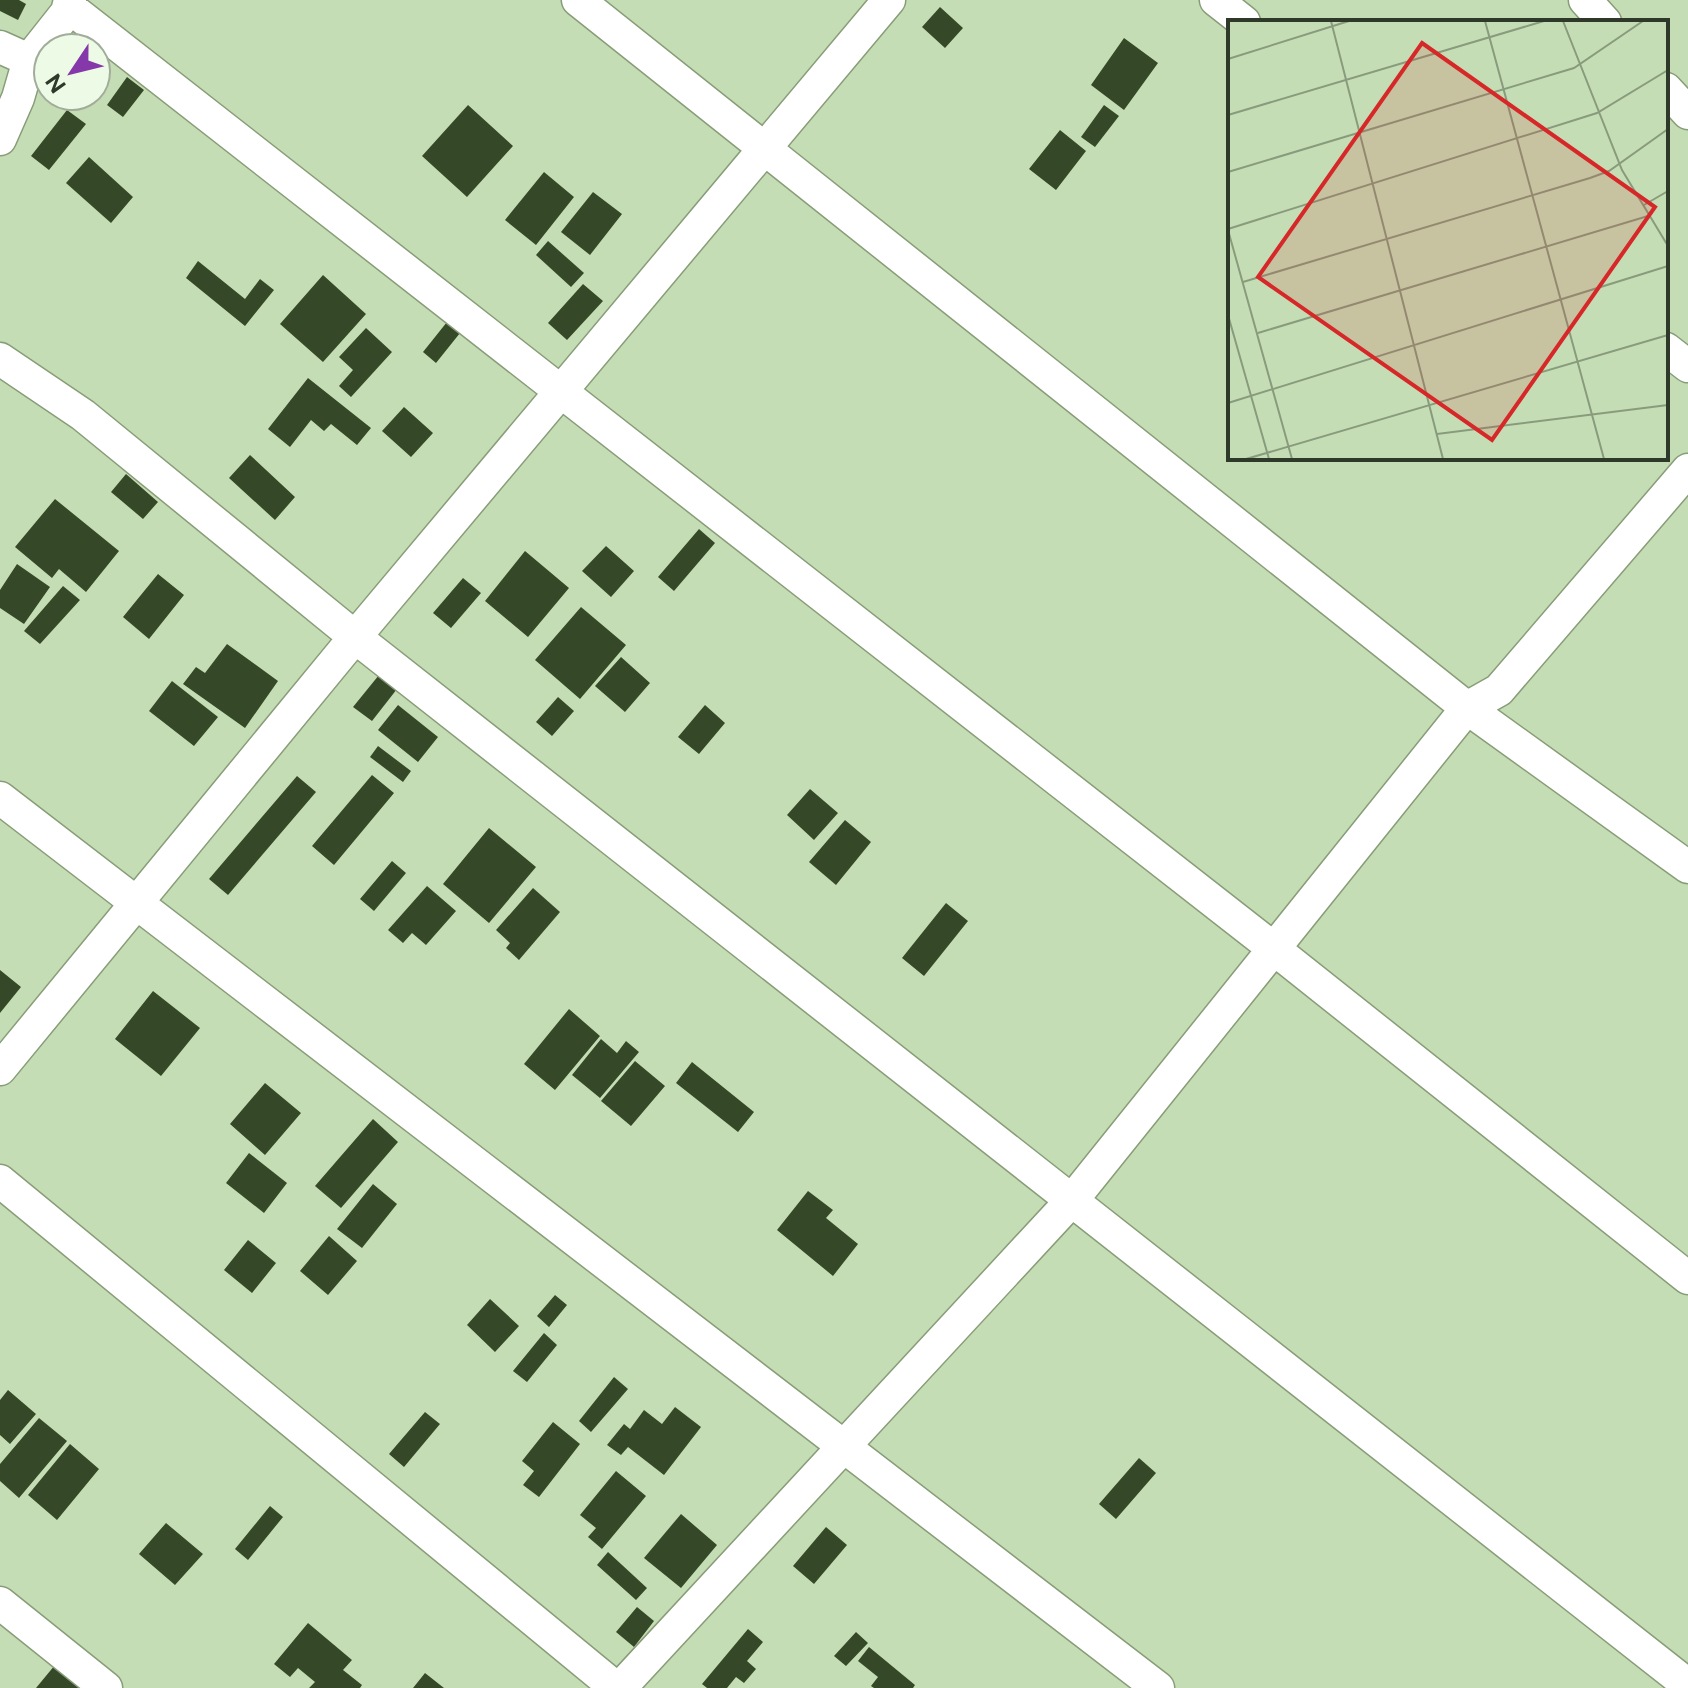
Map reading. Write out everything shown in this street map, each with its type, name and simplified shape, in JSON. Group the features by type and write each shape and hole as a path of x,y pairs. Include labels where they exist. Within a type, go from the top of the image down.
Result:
{"street":[{"path":"578,0 1467,708 1688,867"},
{"path":"0,1069 355,637 889,0"},
{"path":"1216,0 1241,20"},
{"path":"1585,0 1603,20"},
{"path":"0,139 18,98 14,54 67,12 69,3 1273,948 1688,1278"},
{"path":"1668,91 1688,113"},
{"path":"1668,351 1688,366"},
{"path":"0,359 83,415 355,637 1688,1685"},
{"path":"0,1181 618,1688 1073,1199 1467,708 1499,690 1688,470"},
{"path":"0,798 1158,1688"},
{"path":"0,1603 106,1688"}],"building":[{"path":"0,0 19,0 26,4 18,20 0,11"},
{"path":"940,7 963,28 945,48 922,27"},
{"path":"1124,38 1158,63 1124,110 1091,85"},
{"path":"127,77 144,90 123,117 112,109 112,98"},
{"path":"468,105 513,146 467,197 422,156"},
{"path":"1104,105 1119,116 1095,147 1081,137"},
{"path":"65,112 86,124 49,170 31,156"},
{"path":"1060,130 1086,151 1056,190 1029,169"},
{"path":"89,157 133,197 111,223 66,183"},
{"path":"544,172 574,197 536,245 505,220"},
{"path":"593,192 622,214 590,255 561,232"},
{"path":"548,241 584,273 571,287 536,255"},
{"path":"198,261 245,299 260,279 274,290 245,326 186,278"},
{"path":"323,275 366,314 323,362 280,324"},
{"path":"583,284 603,301 567,340 548,323"},
{"path":"447,322 460,333 436,363 423,352"},
{"path":"366,328 392,352 351,397 339,386 353,370 339,357"},
{"path":"308,378 371,428 357,445 331,424 324,431 311,420 290,447 268,429"},
{"path":"404,407 433,433 411,457 382,431"},
{"path":"250,455 295,497 275,520 229,478"},
{"path":"126,474 158,502 143,519 111,492"},
{"path":"55,499 119,551 86,592 59,569 52,578 15,547"},
{"path":"699,529 715,543 674,591 658,577"},
{"path":"606,546 634,571 611,597 582,571"},
{"path":"525,551 569,588 528,637 485,601"},
{"path":"17,564 50,587 24,624 0,608 0,590"},
{"path":"158,574 184,595 149,639 123,617"},
{"path":"463,578 481,593 451,628 433,613"},
{"path":"63,586 80,600 40,644 24,631"},
{"path":"581,607 626,645 580,699 535,660"},
{"path":"227,644 278,681 245,728 183,684 196,667 205,673"},
{"path":"621,657 650,683 625,712 595,686"},
{"path":"379,675 397,689 372,721 353,707"},
{"path":"172,681 218,717 194,746 149,711"},
{"path":"558,697 574,711 552,736 536,722"},
{"path":"398,705 438,737 418,762 378,730"},
{"path":"705,705 725,723 699,754 678,737"},
{"path":"378,746 411,771 403,782 370,757"},
{"path":"372,775 394,793 334,865 312,846"},
{"path":"297,776 316,792 228,895 209,879"},
{"path":"810,789 838,813 814,840 787,815"},
{"path":"845,820 871,842 836,885 809,862"},
{"path":"489,828 536,867 489,923 443,884"},
{"path":"392,861 406,873 374,911 360,899"},
{"path":"427,886 456,911 426,945 412,933 403,943 388,930"},
{"path":"533,888 560,912 519,960 506,948 510,943 496,930"},
{"path":"946,903 968,921 924,976 902,958"},
{"path":"0,970 21,987 0,1013"},
{"path":"153,991 200,1028 161,1076 115,1039"},
{"path":"569,1009 600,1036 555,1090 524,1064"},
{"path":"601,1039 617,1053 626,1041 639,1052 600,1098 572,1075"},
{"path":"635,1061 665,1086 631,1126 601,1101"},
{"path":"692,1062 754,1112 738,1132 676,1083"},
{"path":"265,1083 301,1113 265,1155 230,1124"},
{"path":"373,1119 398,1142 341,1208 315,1186"},
{"path":"249,1153 287,1183 264,1213 226,1183"},
{"path":"373,1184 397,1204 362,1248 337,1229"},
{"path":"808,1191 833,1210 826,1218 858,1244 833,1276 777,1230"},
{"path":"329,1236 357,1261 328,1295 300,1271"},
{"path":"248,1240 276,1263 252,1293 224,1270"},
{"path":"555,1295 567,1305 549,1327 537,1316"},
{"path":"490,1299 519,1326 495,1352 467,1325"},
{"path":"544,1333 557,1345 527,1382 513,1371"},
{"path":"614,1377 628,1389 591,1432 579,1421"},
{"path":"8,1390 36,1414 10,1444 0,1435 0,1400"},
{"path":"675,1407 701,1427 664,1475 628,1447 621,1455 607,1445 624,1424 630,1429 644,1410 662,1424"},
{"path":"425,1412 440,1424 404,1467 389,1454"},
{"path":"39,1418 67,1441 19,1498 0,1481 0,1464"},
{"path":"553,1422 580,1444 539,1497 523,1485 534,1471 522,1461"},
{"path":"70,1444 99,1469 57,1520 28,1495"},
{"path":"1139,1458 1156,1473 1116,1519 1099,1504"},
{"path":"616,1471 646,1496 602,1549 588,1537 596,1528 580,1515"},
{"path":"270,1506 283,1517 248,1560 235,1549"},
{"path":"681,1514 717,1545 681,1588 644,1558"},
{"path":"166,1523 203,1554 175,1585 139,1554"},
{"path":"826,1527 847,1545 814,1584 793,1566"},
{"path":"608,1552 647,1588 636,1600 597,1565"},
{"path":"637,1607 654,1621 634,1647 616,1632"},
{"path":"308,1623 352,1660 343,1670 362,1685 360,1688 309,1688 315,1682 298,1668 290,1677 274,1664"},
{"path":"748,1629 763,1642 747,1661 756,1669 744,1683 736,1677 727,1688 707,1688 702,1684"},
{"path":"856,1632 868,1643 846,1666 834,1656"},
{"path":"869,1647 915,1685 913,1688 871,1686 878,1677 858,1661"},
{"path":"55,1665 83,1688 36,1688"},
{"path":"425,1673 444,1688 413,1688"}]}
